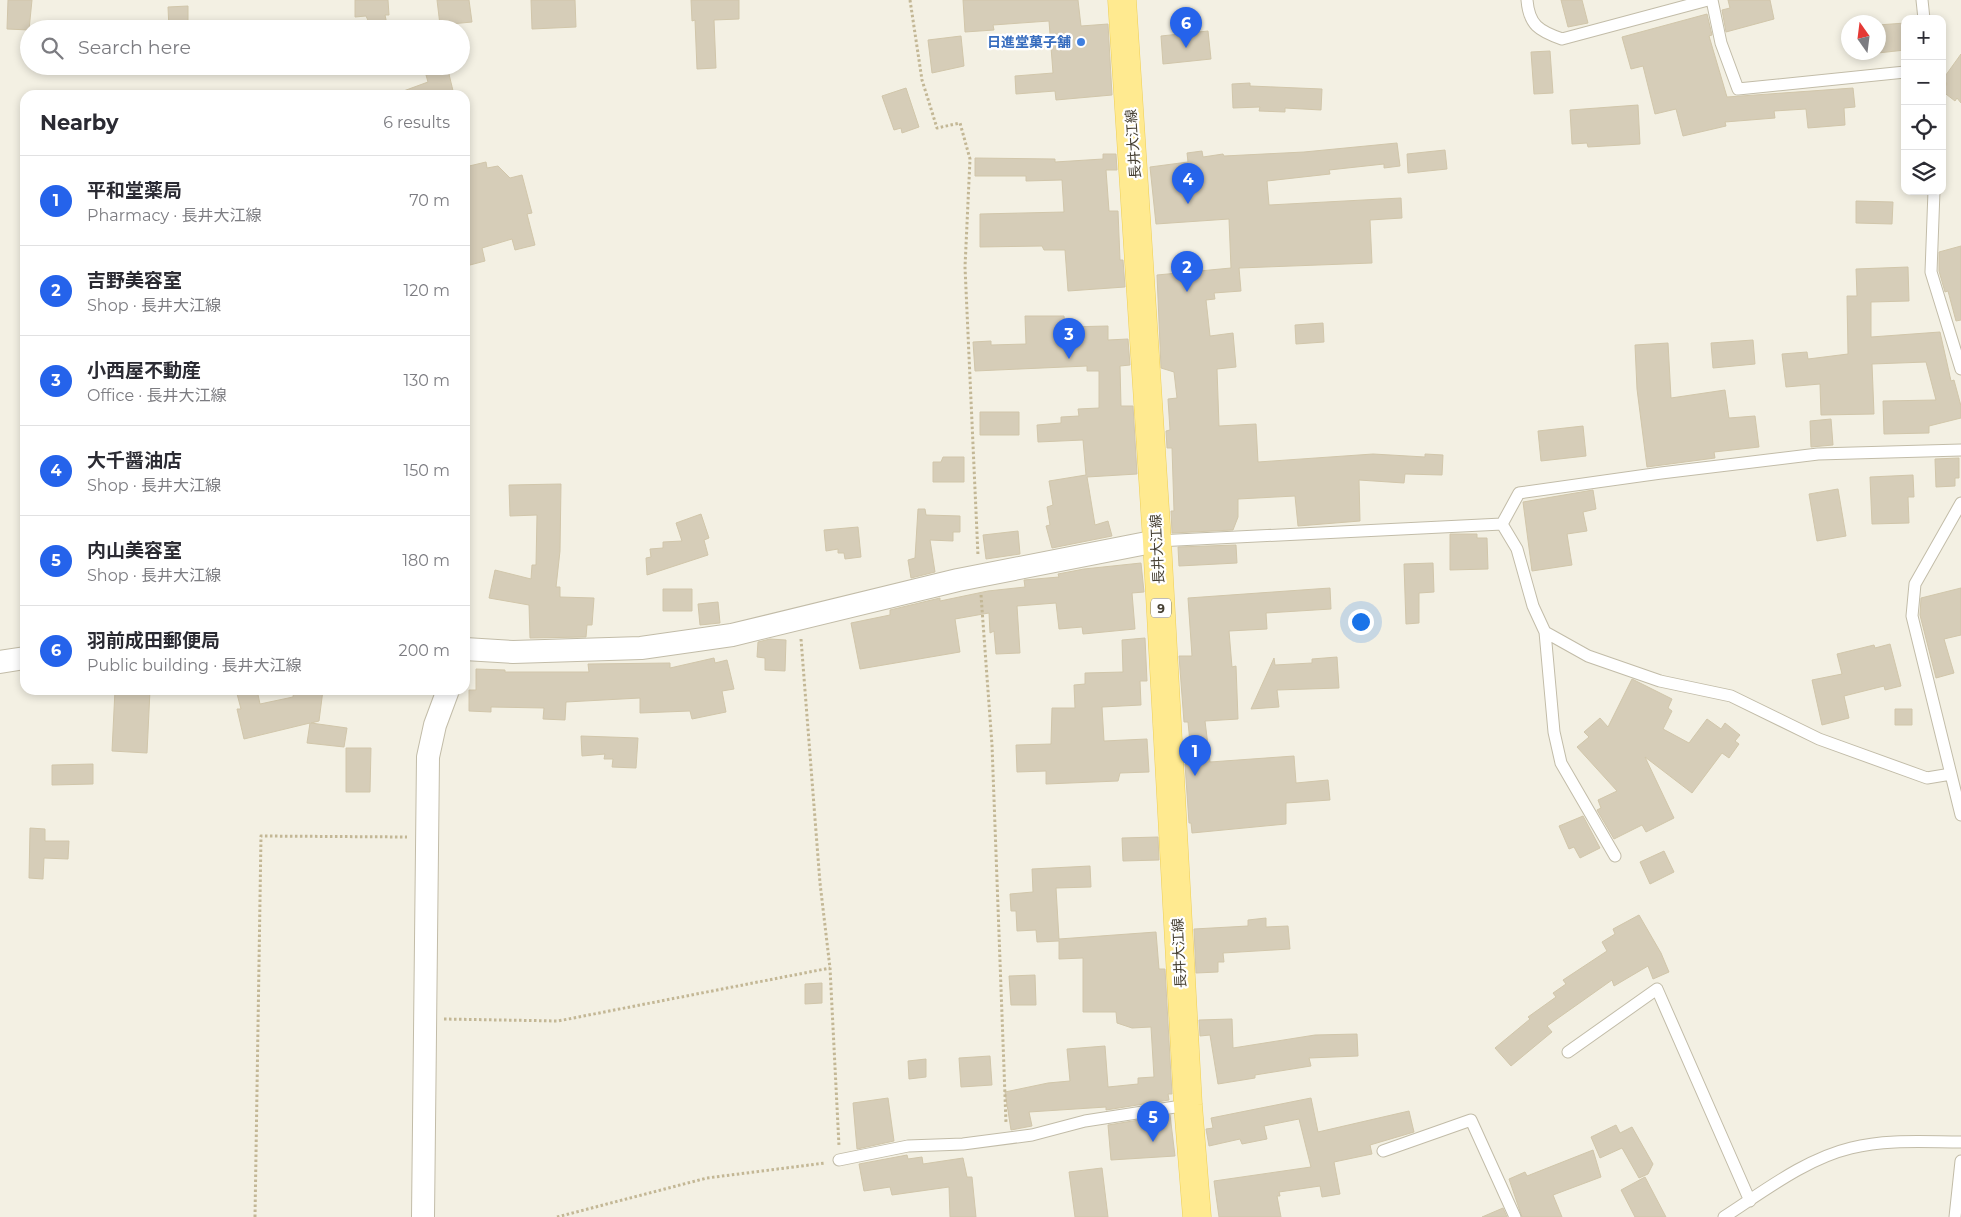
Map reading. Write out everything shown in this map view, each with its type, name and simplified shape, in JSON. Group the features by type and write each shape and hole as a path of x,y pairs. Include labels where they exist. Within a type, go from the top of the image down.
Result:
{"main road":[{"name":"長井大江線","path":"1122,0 1157,541 1188,1105 1197,1217"}],"street":[{"path":"470,649 513,652 641,648 732,635 799,621 979,576 1157,541"},
{"path":"0,662 20,659"},
{"path":"423,1217 428,757 435,725 446,695"}],"lane":[{"path":"1527,0 1529,16 1543,33 1562,39 1708,0"},
{"path":"1712,0 1721,43 1738,88 1901,72"},
{"path":"1922,0 1924,15"},
{"path":"1934,195 1931,272 1961,369"},
{"path":"1502,524 1519,493 1818,454 1961,450"},
{"path":"1961,503 1915,584 1912,616 1961,815"},
{"path":"1157,541 1502,524"},
{"path":"1502,524 1517,548 1533,606 1545,632 1554,732 1561,764 1615,856"},
{"path":"1545,632 1588,656 1660,681 1731,696 1819,740 1927,778 1951,774"},
{"path":"1568,1052 1657,989 1750,1201"},
{"path":"839,1160 908,1146 963,1144 1032,1135 1085,1121 1188,1105"},
{"path":"1383,1151 1471,1120 1515,1217"},
{"path":"1724,1217 1808,1165 1850,1148 1898,1142 1961,1142"},
{"path":"1954,1217 1961,1161"}],"path":[{"path":"910,0 922,80 937,128 960,123 970,159 965,267 979,576 992,745 1006,1139"},
{"path":"557,1217 707,1178 839,1160 830,968 820,883 799,621"},
{"path":"255,1217 261,836 428,837"},
{"path":"426,1019 558,1020 830,968"}],"building":[{"path":"8,0 32,0 30,20 20,20 20,30 7,29"},
{"path":"355,0 388,0 389,15 385,15 386,20 368,20 366,16 355,17"},
{"path":"437,0 469,0 472,22 470,22 470,20 439,20"},
{"path":"531,0 575,0 576,27 532,29"},
{"path":"691,0 739,0 739,19 714,20 716,68 697,69 695,20 692,21"},
{"path":"963,0 1078,0 1081,26 1108,24 1112,95 1056,100 1055,91 1016,94 1015,76 1053,73 1049,21 993,25 994,30 965,32"},
{"path":"1561,0 1582,0 1588,23 1568,27"},
{"path":"1728,0 1770,0 1774,19 1726,32 1722,10 1730,8"},
{"path":"188,6 188,20 169,20 168,7"},
{"path":"1707,14 1712,35 1709,36 1727,97 1853,88 1855,107 1844,108 1845,125 1808,128 1806,109 1774,111 1775,118 1725,122 1726,126 1683,136 1676,109 1655,114 1643,66 1631,69 1622,37"},
{"path":"1901,23 1901,50 1886,52 1886,24"},
{"path":"1208,31 1211,59 1163,64 1161,36"},
{"path":"961,36 964,66 932,73 928,40"},
{"path":"1550,51 1553,93 1534,94 1531,52"},
{"path":"1961,54 1961,103 1957,98 1955,101 1946,94 1946,75"},
{"path":"426,75 449,75 453,90 406,90 428,82"},
{"path":"1250,83 1250,86 1322,89 1321,110 1285,108 1285,112 1259,111 1260,107 1233,108 1232,84"},
{"path":"906,88 919,127 902,133 901,128 894,130 882,96"},
{"path":"1638,105 1640,144 1588,147 1587,143 1572,144 1570,110"},
{"path":"1397,143 1400,166 1384,168 1384,164 1329,170 1330,174 1267,181 1269,205 1401,198 1402,218 1370,220 1372,263 1239,268 1241,291 1214,293 1215,299 1206,300 1210,336 1233,333 1236,367 1217,369 1219,426 1256,424 1258,462 1373,454 1425,457 1425,454 1443,455 1442,475 1405,474 1404,483 1359,480 1360,521 1298,526 1295,496 1238,499 1238,517 1233,530 1172,533 1171,511 1174,511 1172,448 1167,448 1166,431 1170,430 1168,399 1177,398 1174,372 1161,368 1157,275 1231,268 1229,219 1156,224 1150,167 1188,162 1187,153 1202,151 1203,157 1223,154 1224,156 1304,152"},
{"path":"1445,150 1447,169 1408,173 1407,154"},
{"path":"1103,154 1116,154 1117,170 1106,170 1109,211 1118,211 1120,260 1123,260 1125,287 1068,291 1065,250 1044,250 1042,246 980,247 980,214 1064,212 1062,180 1026,181 1026,176 975,176 975,158 1055,159 1055,162 1103,159"},
{"path":"486,162 487,168 498,166 510,178 522,175 532,213 527,214 535,245 515,250 512,239 482,248 485,261 470,265 470,166"},
{"path":"1856,201 1893,202 1892,224 1856,223"},
{"path":"1961,246 1961,320 1956,321 1948,291 1945,292 1939,271 1939,252"},
{"path":"1908,267 1909,301 1871,302 1871,337 1940,332 1951,381 1954,380 1961,406 1961,418 1929,426 1929,433 1884,434 1883,401 1936,400 1926,362 1872,364 1874,414 1821,415 1820,384 1786,387 1782,354 1807,352 1808,359 1848,354 1847,296 1857,296 1856,269"},
{"path":"1025,316 1064,316 1065,327 1108,326 1108,340 1128,339 1130,365 1120,366 1121,406 1133,406 1137,474 1087,477 1095,525 1108,521 1112,536 1052,548 1046,526 1050,525 1047,507 1053,505 1049,481 1086,475 1083,440 1038,442 1037,425 1061,423 1061,417 1079,416 1078,409 1099,408 1099,371 1087,371 1087,366 975,371 973,342 991,341 991,345 1026,344"},
{"path":"1323,323 1324,342 1296,344 1295,325"},
{"path":"1753,340 1755,364 1713,368 1711,343"},
{"path":"1668,343 1671,398 1725,390 1729,418 1755,416 1759,447 1714,452 1715,458 1647,467 1637,389 1635,345"},
{"path":"980,412 1019,412 1019,435 980,435"},
{"path":"1831,419 1833,445 1811,447 1810,421"},
{"path":"1583,426 1586,456 1541,461 1538,431"},
{"path":"943,457 964,457 964,482 933,482 933,462 941,462"},
{"path":"1959,458 1959,478 1955,478 1955,486 1936,487 1935,459"},
{"path":"1913,475 1914,497 1908,497 1909,523 1872,524 1870,477"},
{"path":"561,484 560,551 556,587 560,587 560,597 594,598 592,625 587,625 586,637 530,638 529,605 489,598 495,570 531,579 532,565 536,565 537,515 510,516 509,485"},
{"path":"1838,489 1846,536 1817,541 1809,494"},
{"path":"1593,490 1596,509 1583,512 1587,531 1567,534 1572,565 1532,571 1523,502"},
{"path":"918,509 925,509 926,515 960,516 960,532 953,532 953,541 930,540 935,572 911,578 908,560 915,558"},
{"path":"701,514 709,538 704,540 708,555 647,575 646,558 651,557 650,549 663,548 663,542 682,541 676,523"},
{"path":"858,527 861,557 845,559 844,553 838,553 838,549 826,551 824,530"},
{"path":"1018,531 1020,554 986,559 983,535"},
{"path":"1450,534 1477,534 1477,538 1487,538 1488,569 1450,570"},
{"path":"1236,545 1237,563 1179,566 1178,547"},
{"path":"1141,563 1144,592 1132,593 1135,629 1083,634 1082,627 1059,629 1056,603 1017,606 1020,653 996,654 994,631 990,633 989,613 955,619 960,652 860,669 851,623 890,615 890,610 940,598 940,601 988,591 1025,587 1024,580 1059,577 1058,574 1084,569"},
{"path":"1433,563 1434,592 1419,593 1419,623 1406,624 1404,564"},
{"path":"1330,588 1331,609 1266,613 1267,629 1229,631 1232,667 1236,666 1238,719 1205,721 1210,762 1294,756 1296,783 1328,780 1330,800 1286,803 1286,824 1192,833 1191,823 1189,823 1185,764 1192,763 1188,722 1184,722 1179,656 1192,656 1188,598"},
{"path":"1961,588 1961,635 1944,639 1954,673 1936,678 1920,615 1921,598"},
{"path":"663,589 692,589 692,611 663,611"},
{"path":"718,602 720,623 700,625 698,604"},
{"path":"1145,638 1147,681 1140,681 1141,705 1102,707 1104,741 1147,739 1149,772 1120,773 1118,781 1046,784 1046,771 1017,772 1016,745 1051,744 1052,708 1075,708 1074,685 1085,684 1085,673 1123,672 1122,640"},
{"path":"770,639 786,640 785,671 765,670 765,658 757,657 758,642"},
{"path":"1890,644 1901,686 1885,690 1884,686 1844,696 1849,718 1822,725 1812,680 1842,674 1837,654 1874,645 1875,648"},
{"path":"1337,657 1339,688 1277,690 1279,707 1251,709 1274,658 1275,665 1312,663 1312,659"},
{"path":"714,658 715,663 727,660 734,689 722,691 726,712 692,719 690,711 640,713 640,698 566,702 565,720 543,719 544,708 491,707 491,712 469,711 470,690 476,690 476,669 505,670 505,672 589,672 588,664 670,663 670,668"},
{"path":"1632,679 1672,699 1668,708 1672,711 1663,729 1689,743 1707,719 1721,729 1725,723 1740,735 1735,741 1739,744 1729,758 1722,753 1692,793 1645,757 1674,818 1646,832 1642,825 1614,839 1597,810 1601,808 1598,800 1617,791 1577,747 1589,737 1584,732 1600,718 1608,727"},
{"path":"115,695 150,695 147,753 112,751"},
{"path":"237,695 258,695 260,704 293,697 293,695 322,695 319,721 311,723 347,728 344,747 307,743 310,723 244,739 237,709 241,709"},
{"path":"1895,709 1912,709 1912,725 1895,725"},
{"path":"581,736 638,738 636,768 612,767 613,759 604,759 605,754 582,756"},
{"path":"346,748 371,748 370,792 346,792"},
{"path":"93,764 93,784 52,785 52,765"},
{"path":"1583,816 1600,848 1580,858 1574,847 1569,849 1559,826"},
{"path":"30,828 45,829 45,841 69,841 68,859 44,858 43,879 29,878"},
{"path":"1158,837 1159,860 1123,861 1122,838"},
{"path":"1664,851 1674,872 1650,884 1640,862"},
{"path":"1090,866 1091,887 1056,888 1059,939 1156,932 1159,969 1165,969 1172,1094 1168,1094 1169,1100 1106,1110 1106,1107 1029,1112 1032,1126 1011,1130 1005,1092 1048,1083 1070,1081 1067,1049 1105,1046 1108,1087 1138,1084 1138,1078 1154,1077 1151,1027 1132,1028 1117,1023 1116,1012 1083,1012 1083,958 1059,959 1059,941 1037,942 1036,930 1017,931 1016,911 1011,911 1010,894 1033,892 1032,869"},
{"path":"1639,915 1661,953 1669,972 1653,979 1648,966 1614,986 1612,980 1547,1026 1552,1032 1511,1066 1495,1048 1530,1019 1528,1017 1556,997 1553,993 1566,984 1563,980 1607,951 1602,942 1615,934 1613,929"},
{"path":"1266,918 1266,927 1288,926 1290,949 1223,953 1224,962 1218,962 1218,972 1196,973 1194,929 1248,926 1248,920"},
{"path":"1035,975 1036,1005 1011,1005 1009,976"},
{"path":"822,983 822,1003 805,1004 805,984"},
{"path":"1232,1019 1233,1048 1315,1035 1357,1034 1358,1056 1309,1058 1311,1066 1255,1075 1255,1078 1218,1084 1210,1035 1200,1036 1199,1020"},
{"path":"990,1056 992,1085 961,1087 959,1058"},
{"path":"926,1059 926,1077 909,1079 908,1061"},
{"path":"888,1098 894,1141 857,1149 853,1103"},
{"path":"1311,1098 1318,1132 1409,1111 1414,1132 1370,1145 1372,1154 1334,1162 1340,1194 1322,1197 1320,1186 1279,1192 1280,1196 1277,1196 1281,1217 1219,1217 1214,1181 1311,1167 1299,1119 1264,1126 1267,1139 1242,1144 1240,1139 1209,1146 1206,1129 1213,1128 1211,1118"},
{"path":"1170,1115 1175,1156 1111,1160 1108,1125"},
{"path":"1616,1125 1620,1133 1632,1127 1653,1164 1648,1174 1639,1178 1622,1148 1600,1158 1591,1137"},
{"path":"1593,1150 1601,1177 1553,1195 1562,1217 1522,1217 1509,1179 1525,1172 1527,1176"},
{"path":"907,1155 908,1159 922,1157 923,1164 963,1158 967,1177 972,1177 976,1217 950,1217 949,1187 892,1195 890,1187 864,1191 859,1164"},
{"path":"1102,1168 1108,1217 1075,1217 1069,1172"},
{"path":"1645,1177 1666,1217 1635,1217 1621,1190"},
{"path":"1503,1208 1507,1217 1482,1217"}],"place":[{"name":"日進堂菓子舗","path":"1081,42"},
{"name":"羽前成田郵便局","path":"1186,48"},
{"name":"大千醤油店","path":"1188,204"},
{"name":"吉野美容室","path":"1187,292"},
{"name":"小西屋不動産","path":"1069,359"},
{"name":"平和堂薬局","path":"1195,776"},
{"name":"内山美容室","path":"1153,1142"}]}
